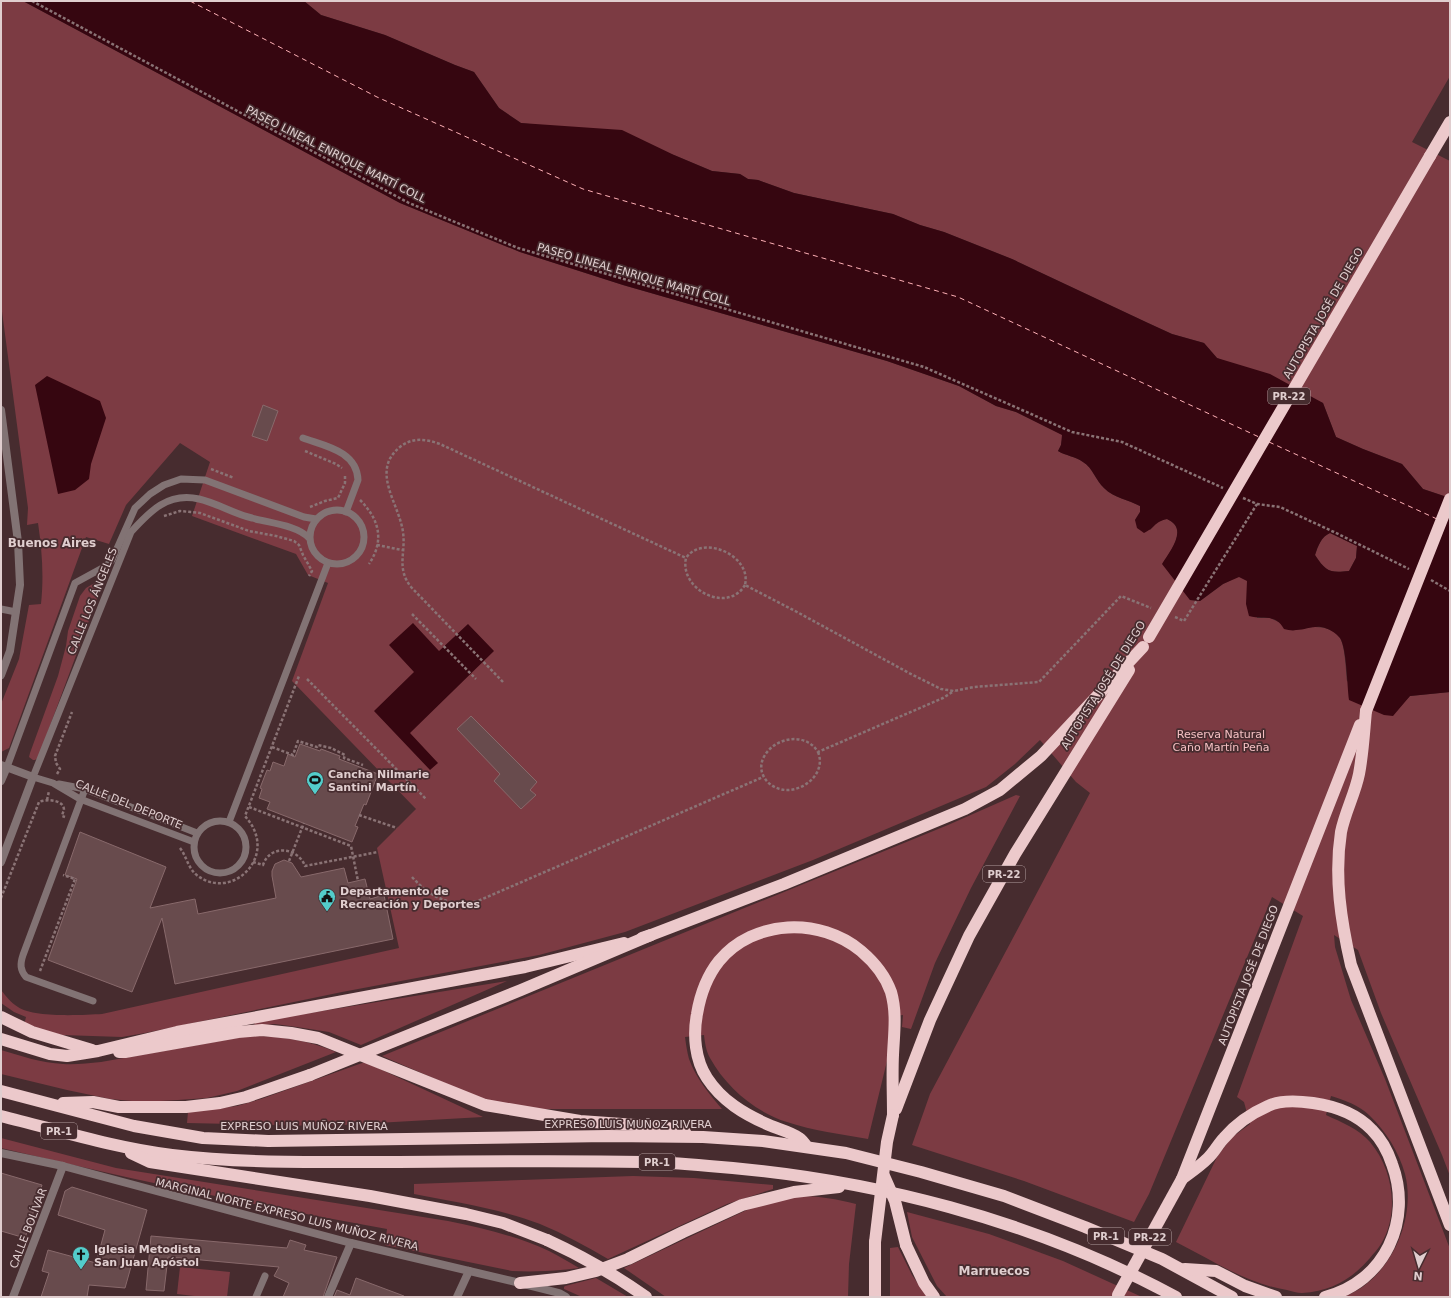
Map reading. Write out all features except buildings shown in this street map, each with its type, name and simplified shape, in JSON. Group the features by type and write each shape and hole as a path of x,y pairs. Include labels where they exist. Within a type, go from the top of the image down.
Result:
{"highway":[{"name":"AUTOPISTA JOSÉ DE DIEGO","path":"875,1297 875,1242 887,1142 893,1115 930,1020 969,936 1015,854 1146,642 1450,122"},
{"name":"AUTOPISTA JOSÉ DE DIEGO","path":"1117,1296 1182,1179 1450,499"},
{"path":"47,1103 93,1102 119,1107 186,1107 220,1103 246,1097 310,1075 522,990 651,936 784,884 965,808 1000,790 1041,756 1146,642"},
{"path":"1366,711 1359,775 1342,832 1338,879 1342,923 1351,965 1450,1225"},
{"path":"807,1147 800,1138 754,1118 727,1102 716,1091 707,1078 697,1052 695,1037 696,1017 712,972 718,962 726,954 755,934 790,927 816,929 846,940 869,958 879,970 886,981 894,1002 893,1115"},
{"path":"1,1039 50,1054 67,1056 98,1051 177,1032 525,967 651,936"},
{"path":"1,1017 32,1032 98,1051 125,1052 238,1032 262,1030 291,1033 318,1038 485,1105 580,1121 664,1127 703,1137"},
{"name":"EXPRESO LUIS MUÑOZ RIVERA","path":"1,1090 134,1126 162,1132 210,1138 268,1141 608,1136 703,1137 763,1141 807,1147 861,1157 921,1172 1004,1196 1085,1227 1181,1269 1232,1297"},
{"path":"1182,1179 1208,1159 1224,1137 1232,1129 1258,1111 1270,1105 1295,1102 1321,1104 1348,1113 1361,1120 1372,1130 1389,1154 1398,1182 1400,1204 1393,1237 1386,1253 1378,1264 1357,1283 1325,1297"},
{"name":"PR-1","path":"1,1116 117,1146 179,1156 234,1160 301,1162 645,1162 758,1170 854,1185 955,1208 1043,1237 1115,1267 1176,1297"},
{"path":"117,1146 150,1162 370,1196 466,1214 503,1223 567,1249 614,1276 646,1297"},
{"path":"883,1175 895,1201 906,1245 924,1283 934,1297"},
{"path":"520,1283 566,1278 596,1271 628,1259 742,1205 794,1192 854,1185"},
{"path":"1181,1269 1216,1271 1245,1286 1276,1297"}],"street":[{"path":"1,410 18,542 20,585 10,650 2,670"},
{"path":"4,766 33,777"},
{"name":"CALLE LOS ÁNGELES","path":"1,781 4,766"},
{"name":"CALLE LOS ÁNGELES","path":"1,862 33,777"},
{"name":"MARGINAL NORTE EXPRESO LUIS MUÑOZ RIVERA","path":"1,1153 63,1166 351,1243 560,1293 566,1297"},
{"name":"CALLE BOLÍVAR","path":"13,1297 63,1166"},
{"path":"328,1297 351,1243"},
{"path":"457,1297 469,1271"}],"lane":[{"path":"303,438 342,453 351,459 358,475 358,480 346,512"},
{"name":"CALLE LOS ÁNGELES","path":"4,766 76,583 106,566 112,560 135,508 150,494 181,479 206,480 304,517 316,519"},
{"name":"CALLE LOS ÁNGELES","path":"33,777 131,532 157,506 182,498 199,499 250,518 272,522 304,532 309,538"},
{"path":"335,510 346,512 356,518 362,525 364,532 363,546 359,554 351,561 338,564 328,563 317,556 310,545 310,531 316,519 321,515 335,510"},
{"path":"229,822 328,563"},
{"path":"1,609 16,612"},
{"name":"CALLE DEL DEPORTE","path":"33,777 53,783 80,799 194,842"},
{"path":"53,783 85,789 197,833"},
{"path":"85,789 21,960 21,970 26,977 92,1001"},
{"path":"129,818 133,807"},
{"path":"218,820 229,822 241,830 246,844 244,858 234,870 219,873 201,865 194,852 194,842 200,829 209,823 218,820"},
{"path":"256,1297 265,1276"}],"path":[{"name":"PASEO LINEAL ENRIQUE MARTÍ COLL","path":"32,1 409,203 518,248 924,367 1072,432 1122,442 1228,491"},
{"path":"503,682 407,583 402,567 402,526 387,484 387,467 392,456 401,446 413,441 425,440 440,444 686,558"},
{"path":"299,448 336,464 344,470 346,479 338,498 310,507 306,506"},
{"path":"212,469 241,481"},
{"path":"341,491 359,498 374,518 377,527 377,545 369,564"},
{"path":"1242,497 1257,504 1280,507 1416,572"},
{"path":"1170,615 1184,621 1257,504"},
{"path":"162,517 180,511 200,513 249,530 294,541 299,545 302,555 312,571 309,576"},
{"path":"377,545 402,550"},
{"path":"704,548 725,551 734,557 742,566 745,573 745,585 740,592 730,597 715,597 702,593 694,586 688,577 686,570 686,558 693,552 704,548"},
{"path":"1429,580 1450,591"},
{"path":"745,585 909,673 941,689 954,691 974,687 1038,682 1121,596 1156,610"},
{"path":"412,614 476,679"},
{"path":"307,678 426,800"},
{"path":"818,752 943,698 954,691"},
{"path":"47,800 48,794 60,769 56,763 55,756 73,708"},
{"path":"791,739 805,740 813,745 818,752 821,760 819,771 810,780 799,787 791,790 782,790 770,785 763,777 761,766 763,759 770,749 780,743 791,739"},
{"path":"272,747 293,755 298,741 317,747 318,745 331,748 345,755 344,758 363,765"},
{"path":"412,877 423,889 435,896 454,902 472,902 485,899 645,827 763,777"},
{"path":"249,807 351,846 358,881"},
{"path":"359,815 397,828"},
{"path":"289,861 304,823"},
{"path":"253,862 263,865 266,858 274,852 284,850 292,852 301,858 305,866 378,852"},
{"path":"37,981 75,880 62,875 65,868"}],"green space":[{"name":"Reserva Natural Caño Martín Peña","path":"1,1 23,1 400,203 520,252 623,285 887,361 959,386 996,406 1016,412 1063,435 1058,451 1080,460 1092,471 1101,485 1108,491 1117,497 1140,506 1140,512 1135,520 1150,530 1158,521 1167,519 1174,524 1177,529 1176,540 1163,564 1190,600 1200,601 1223,584 1239,576 1248,581 1247,590 1257,618 1270,618 1296,630 1320,627 1336,633 1342,642 1347,681 1402,704 1410,696 1450,692 1450,1176 1381,1013 1358,950 1334,935 1335,947 1351,1000 1385,1079 1450,1249 1450,1297 1343,1297 1359,1289 1374,1278 1396,1247 1403,1229 1407,1210 1408,1192 1405,1174 1399,1158 1391,1142 1381,1128 1361,1108 1331,1096 1326,1115 1344,1123 1366,1137 1378,1153 1389,1178 1392,1205 1391,1219 1387,1232 1380,1246 1363,1266 1348,1278 1331,1287 1312,1292 1300,1293 1272,1287 1244,1277 1216,1264 1176,1242 1217,1157 1231,1138 1250,1124 1244,1102 1237,1097 1303,916 1272,897 1149,1194 1134,1222 1024,1181 912,1145 930,1094 1090,793 1076,782 1040,740 1015,764 986,787 813,860 625,932 539,955 342,992 122,1037 62,1035 24,1025 26,1017 14,1012 1,1003 1,990 15,1005 35,1013 58,1015 102,1014 399,948 377,848 416,809 292,681 328,583 308,575 296,554 192,516 210,462 180,443 126,505 109,544 86,537 9,748 1,752 1,704 19,659 29,605 41,604 42,573 38,523 27,525 28,508 1,304"},
{"path":"304,1 1450,1 1450,76 1412,142 1450,161 1450,498 1423,489 1402,464 1336,437 1323,403 1217,358 1204,343 1172,334 1012,259 944,232 920,225 893,214 794,193 758,180 748,179 740,174 712,171 674,155 546,126 521,123 499,108 474,72 385,35 321,15"},
{"path":"1330,533 1357,546 1356,558 1349,571 1337,572 1329,570 1322,565 1315,555 1322,539"},
{"path":"101,579 101,588 38,758 33,760 29,757 30,753 58,676 66,646 68,631 80,596 86,588"},
{"path":"1016,795 1020,796 971,888 935,963 911,1029 902,1027 903,1015 889,1017 890,1039 887,1061 868,1139 797,1125 775,1118 764,1112 742,1097 724,1079 710,1058 705,1044 704,1035 685,1037 688,1056 699,1079 722,1109 530,1109 482,1099 382,1056 948,825"},
{"path":"507,981 361,1045 329,1032 275,1024 255,1026 254,1022"},
{"path":"248,1036 271,1037 315,1044 336,1052 237,1091 207,1098 178,1100 143,1102 110,1099 1,1074 1,1050 47,1062 77,1064 101,1062"},
{"path":"365,1062 483,1117 323,1126 187,1123 188,1112 237,1106"},
{"path":"1,1138 116,1168 448,1221 512,1237 553,1253 579,1268 546,1271 512,1271 385,1245 387,1229 194,1192 1,1148"},
{"path":"633,1176 694,1178 773,1185 773,1189 727,1204 608,1259 540,1224 510,1214 478,1206 414,1194 414,1184"},
{"path":"799,1196 828,1198 856,1204 849,1264 848,1297 666,1297 624,1268 751,1208"},
{"path":"907,1212 989,1234 1063,1261 1142,1297 947,1297 937,1286 912,1237"},
{"path":"898,1247 912,1275 927,1297 890,1297 890,1248"},
{"path":"180,1267 230,1272 227,1297 203,1297 177,1294"},
{"path":"596,1278 628,1297 582,1297 564,1289 565,1286"}],"shaded area":[{"path":"23,1 304,1 321,15 385,35 474,72 499,108 521,123 622,130 712,171 740,174 748,179 758,180 794,193 893,214 920,225 944,232 1012,259 1172,334 1204,343 1217,358 1270,374 1323,403 1336,437 1402,464 1423,489 1450,498 1450,692 1410,696 1393,716 1384,715 1349,700 1344,650 1340,638 1332,631 1318,627 1289,630 1284,629 1281,624 1273,619 1249,616 1246,604 1247,581 1239,577 1223,584 1200,601 1190,600 1162,564 1176,540 1177,529 1174,524 1167,519 1163,520 1144,533 1137,528 1135,520 1140,512 1140,506 1117,497 1108,491 1101,485 1092,471 1080,460 1058,451 1061,445 1062,435 1016,412 996,406 959,386 887,361 623,285 520,252 400,203","holes":["1330,533 1357,546 1356,558 1349,571 1337,572 1329,570 1322,565 1315,555 1322,539"]},
{"path":"47,376 100,401 106,418 91,464 89,479 75,490 58,494 35,385"},
{"path":"413,623 439,651 468,624 494,651 410,733 438,763 430,770 374,711 414,672 389,645"}],"ferry route":[{"path":"190,1 377,97 583,189 958,297 1259,437"},
{"path":"1269,442 1437,519"}],"place":[{"name":"Cancha Nilmarie Santini Martín","path":"315,795"},
{"name":"Departamento de Recreación y Deportes","path":"327,912"},
{"name":"Iglesia Metodista San Juan Apόstol","path":"81,1270"}],"district":[{"name":"Buenos Aires","path":"52,543"},
{"name":"Marruecos","path":"994,1271"}]}
